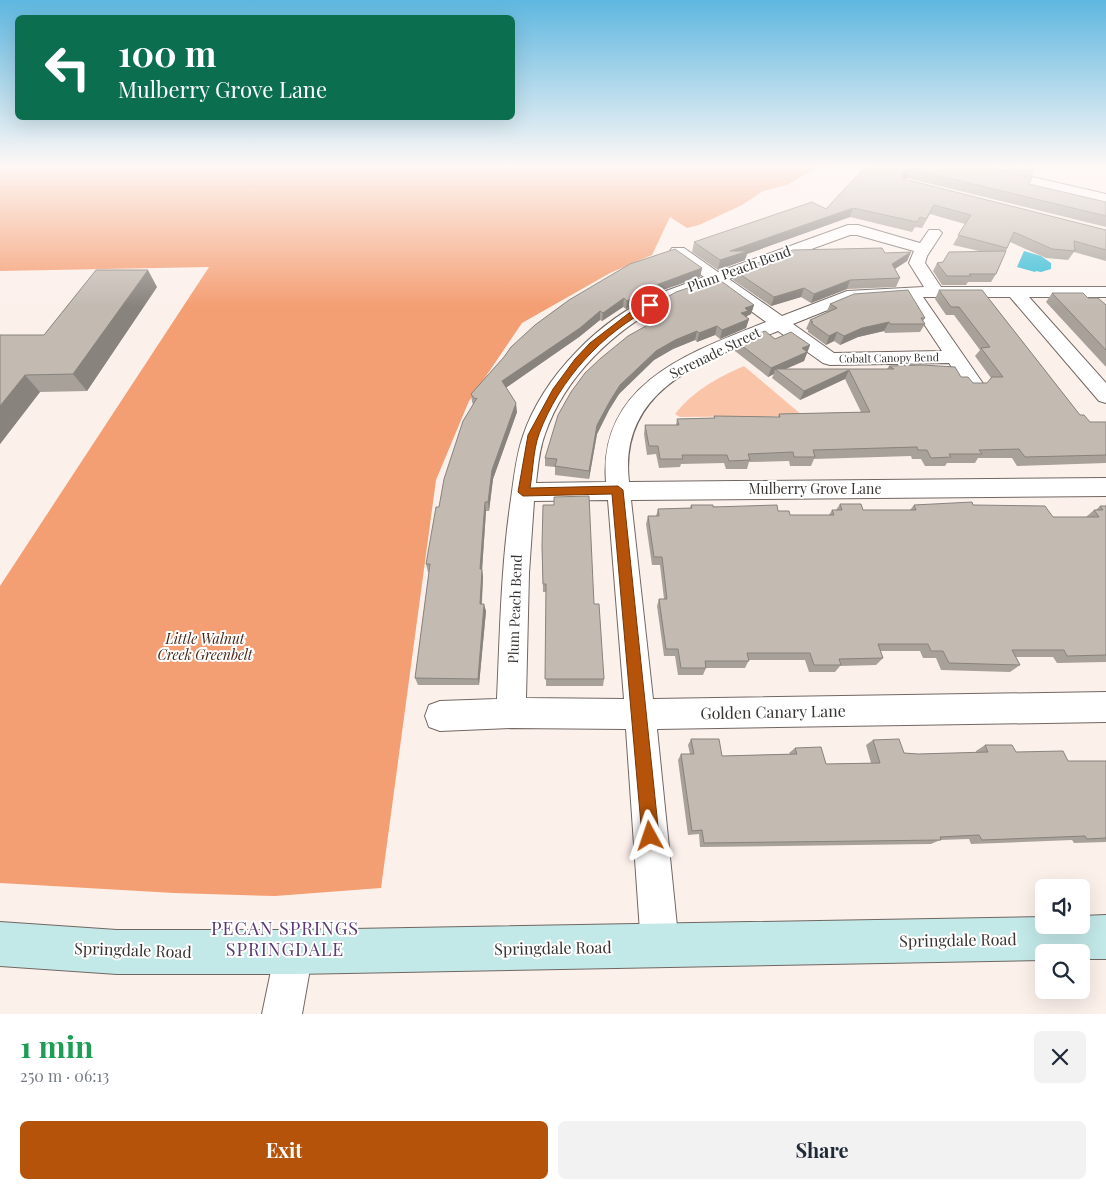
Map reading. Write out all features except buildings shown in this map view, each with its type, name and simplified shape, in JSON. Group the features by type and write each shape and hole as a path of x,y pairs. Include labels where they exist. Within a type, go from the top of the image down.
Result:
{"main road":[{"name":"Springdale Road","path":"0,944 117,952 294,952 1106,938"}],"street":[{"name":"Plum Peach Bend","path":"511,713 518,549 523,492 534,435 556,391 578,361 593,345 636,312 663,298 848,230 929,241 917,263 936,292"},
{"name":"Cobalt Canopy Bend","path":"678,251 830,359 954,357"},
{"path":"911,292 974,385"},
{"name":"Serenade Street","path":"660,946 616,466 619,442 629,415 657,383 684,365 852,294 1015,292 1104,294"},
{"path":"1015,292 1106,396"},
{"name":"Mulberry Grove Lane","path":"523,492 1106,487"},
{"name":"Golden Canary Lane","path":"440,716 511,713 640,714 1106,707"},
{"path":"282,1014 294,952"}],"shaded area":[{"path":"744,366 803,416 680,417 675,414 698,391 724,375"}],"green space":[{"name":"Little Walnut Creek Greenbelt","path":"0,212 726,212 699,225 687,228 670,217 652,255 610,273 522,323 469,401 436,480 381,888 275,896 174,893 0,883 0,586 209,267 0,271"}],"water":[{"path":"1024,251 1041,256 1051,263 1051,269 1035,272 1017,267"}],"district":[{"name":"PECAN SPRINGS SPRINGDALE","path":"285,940"}],"route":[{"path":"650,305 636,312 593,345 578,361 556,391 534,435 523,492 618,490 650,836"}]}
